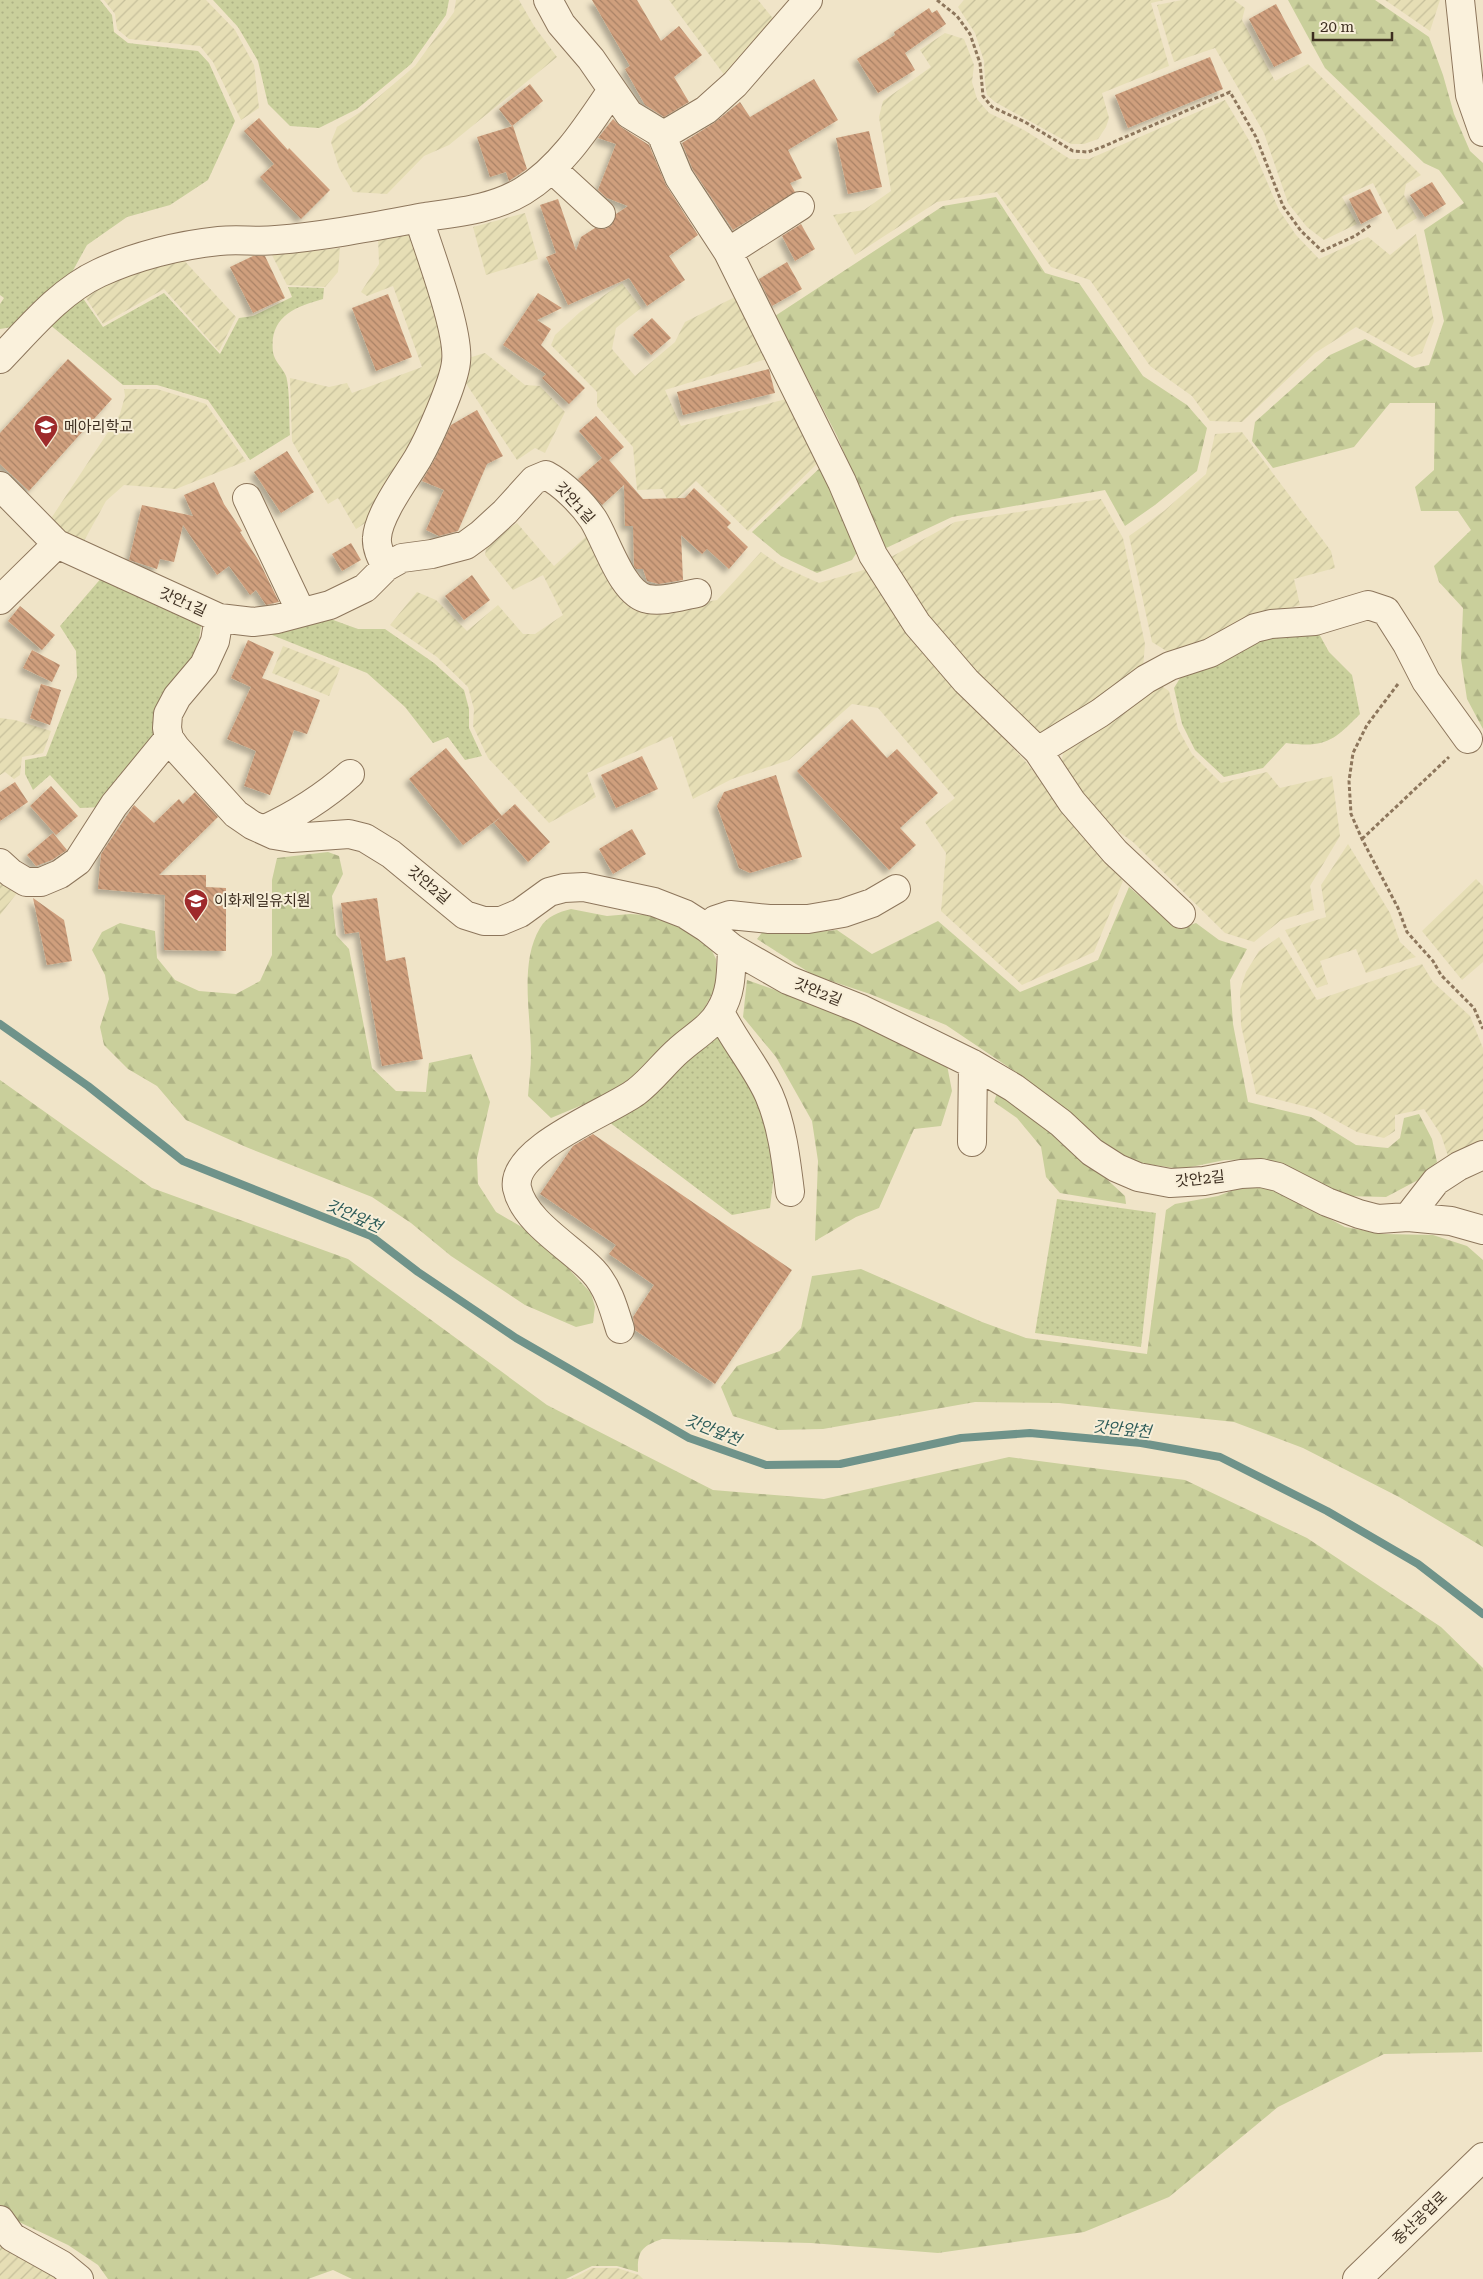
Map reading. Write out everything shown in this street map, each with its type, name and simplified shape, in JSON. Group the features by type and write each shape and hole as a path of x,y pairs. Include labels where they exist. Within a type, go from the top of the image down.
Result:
{"street":[{"path":"548,0 561,24 590,58 629,114 662,136 679,177 728,252 842,482 873,555 917,624 966,681 1038,751 1072,802 1115,852 1181,914"},
{"path":"662,136 706,110 736,84 808,0"},
{"path":"1460,0 1470,95 1483,132"},
{"path":"0,359 74,287 99,273 132,261 183,247 220,240 275,240 364,229 498,205 524,191 552,169 572,146 612,90"},
{"path":"552,169 601,214"},
{"path":"728,252 800,206"},
{"path":"386,567 380,554 377,538 381,524 393,497 420,455 451,384 456,361 454,336 419,219"},
{"name":"갓안1길","path":"0,486 57,544 219,618 253,622 277,619 330,605 365,588 386,567 402,558 432,554 466,545 482,534 534,480 546,475 558,482 592,518 615,566 635,593 647,600 668,599 697,593"},
{"path":"246,498 301,612"},
{"path":"0,600 57,544"},
{"path":"1038,751 1100,713 1146,679 1170,666 1210,653 1255,628 1271,624 1316,621 1368,605 1386,611 1426,681 1468,739"},
{"path":"0,863 11,873 26,882 41,882 60,874 78,861 114,805 169,738 168,714 177,697 204,665 215,641 219,618"},
{"name":"갓안2길","path":"169,738 236,814 274,835 292,838 349,834 365,838 390,854 464,916 484,921 501,920 520,914 549,892 564,888 584,887 654,902 685,914 707,928 732,948 788,980 861,1009 973,1064 1014,1088 1061,1123 1092,1152 1117,1168 1138,1177 1170,1183 1204,1181 1241,1174 1260,1173 1278,1177 1327,1202 1359,1214 1378,1218 1408,1217 1451,1221 1483,1230"},
{"path":"263,830 293,817 316,802 350,774"},
{"path":"707,928 715,920 730,915 769,919 808,919 843,913 872,903 896,889"},
{"path":"620,1329 612,1301 594,1272 551,1235 526,1208 517,1188 519,1172 534,1154 564,1131 636,1092 680,1049 708,1026 720,1012 726,998 731,978 732,948"},
{"path":"720,1012 730,1032 769,1094 779,1124 790,1192"},
{"path":"972,1142 973,1064"},
{"path":"1408,1217 1436,1181 1483,1155"},
{"name":"중산공업로","path":"1357,2279 1483,2156"},
{"path":"0,2220 12,2237 62,2265 80,2279"}],"path":[{"path":"937,0 957,16 970,34 980,63 983,96 992,107 1025,122 1073,151 1088,152 1230,92 1256,137 1283,206 1301,231 1322,251 1355,236 1371,225"},
{"path":"1416,663 1390,692 1367,725 1353,753 1348,781 1351,814 1398,908 1407,932 1433,961 1441,975 1474,1008 1483,1029"},
{"path":"1362,839 1468,739"}],"shaded area":[{"path":"104,0 206,0 235,30 254,65 259,108 241,120 213,62 200,46 129,39 117,29 115,14"},
{"path":"456,0 519,0 534,26 557,57 449,145 424,156 387,194 353,192 339,168 331,142 337,127 362,111 415,66 454,12"},
{"path":"669,0 758,0 776,22 725,76"},
{"path":"964,0 1164,0 1151,3 1169,66 1102,93 1109,118 1106,127 1098,139 1084,144 1071,144 995,102 987,95 984,61 975,33 958,7"},
{"path":"1182,0 1234,0 1245,8 1242,20 1275,81 1308,64 1421,175 1406,184 1404,195 1417,218 1397,230 1373,183 1342,197 1357,224 1324,240 1307,227 1288,203 1264,133 1215,48 1174,62 1157,5"},
{"path":"1385,0 1440,0 1430,31"},
{"path":"945,33 964,39 974,65 972,82 977,99 989,113 1024,130 1070,159 1089,159 1225,100 1250,142 1279,210 1296,235 1319,259 1368,237 1390,255 1416,234 1434,321 1422,353 1412,357 1356,327 1315,353 1242,422 1210,421 1192,396 1150,366 1090,280 1051,267 997,192 937,202 855,255 833,215 864,210 891,191 879,117 883,101 931,67 920,50"},
{"path":"525,213 538,259 486,275 473,227"},
{"path":"413,231 445,334 440,391 374,517 356,529 338,498 328,504 292,441 290,378 329,387 347,383 352,393 422,367 393,286 367,296 361,292 379,264 378,237"},
{"path":"340,248 338,272 325,287 287,285 270,251 306,252"},
{"path":"180,256 236,317 219,351 164,289 103,324 82,292"},
{"path":"622,283 641,308 616,328 612,349 635,376 675,342 685,322 739,295 770,358 665,390 681,426 790,398 821,460 748,531 696,481 670,505 662,489 637,490 633,447 597,406 597,392 551,345 555,335 580,312"},
{"path":"485,353 525,385 540,386 565,412 545,453 535,448 517,460 465,382 465,359"},
{"path":"124,389 157,389 206,404 246,461 176,489 124,485 106,501 84,541 61,535 48,523 120,414 125,396"},
{"path":"1242,432 1331,551 1335,568 1294,579 1300,605 1252,619 1173,655 1152,642 1129,536 1164,511 1206,474 1215,434"},
{"path":"1101,499 1123,538 1145,644 1143,668 1048,735 1034,735 968,666 926,613 891,557 955,522"},
{"path":"517,523 554,566 591,532 610,583 646,612 717,600 761,552 781,566 819,583 867,569 955,685 1025,761 1123,881 1094,952 1022,985 941,911 946,853 925,822 955,798 878,708 852,704 789,760 732,779 693,799 672,736 587,773 596,797 549,823 488,758 473,726 474,709 468,687 437,657 390,625 417,592 436,600 467,631 498,605 523,634 535,634 563,615 543,575 513,590 485,555 487,543"},
{"path":"283,646 340,668 329,696 272,673"},
{"path":"1157,683 1169,691 1178,729 1192,754 1221,783 1267,772 1280,788 1332,776 1340,836 1310,886 1314,910 1281,920 1254,942 1225,933 1133,842 1090,811 1061,766 1064,747"},
{"path":"0,718 15,720 51,731 43,753 22,757 20,775 14,779 5,772 0,775"},
{"path":"1348,844 1390,913 1400,942 1416,957 1366,973 1356,949 1320,961 1328,984 1317,988 1285,930 1326,917 1321,885"},
{"path":"1476,879 1483,886 1483,962 1462,980 1422,931"},
{"path":"0,881 17,893 0,915"},
{"path":"1279,937 1317,1000 1422,964 1433,982 1470,1016 1483,1048 1483,1144 1449,1159 1441,1135 1424,1109 1395,1115 1395,1131 1384,1138 1357,1132 1315,1109 1256,1094 1241,1025 1240,991 1246,972 1259,951"},
{"path":"0,2233 66,2279 0,2279"},
{"path":"592,2268 617,2268 639,2275 643,2279 571,2279"}],"green space":[{"path":"0,0 100,0 112,15 114,32 128,43 198,51 209,63 235,121 208,180 170,205 127,217 87,245 60,294 32,304 12,327 0,329 0,304 4,298 0,295"},
{"path":"213,0 449,0 446,15 411,64 357,109 319,128 290,126 268,104 258,61 238,27"},
{"path":"1288,0 1375,0 1429,37 1443,75 1454,114 1470,151 1483,163 1483,729 1467,699 1461,659 1463,608 1439,582 1434,566 1471,530 1458,511 1421,511 1415,487 1434,470 1435,403 1390,403 1354,447 1273,468 1252,441 1255,422 1330,355 1365,339 1415,368 1429,365 1444,321 1424,230 1464,203 1439,170 1424,163 1325,68"},
{"path":"996,197 1045,273 1079,283 1143,376 1187,405 1207,428 1197,471 1155,505 1125,526 1105,490 952,517 884,549 837,436 775,316 943,206"},
{"path":"288,287 324,288 323,299 293,310 279,322 275,330 273,352 286,376 289,396 290,435 250,460 208,400 157,385 123,385 49,324 80,294 103,327 164,293 220,354 239,318 253,316 292,297"},
{"path":"823,465 859,549 852,560 817,573 781,556 752,532"},
{"path":"103,576 192,615 201,626 197,653 186,672 161,697 158,727 148,747 102,807 80,808 50,775 33,790 25,774 25,760 46,756 77,677 76,651 60,626"},
{"path":"325,617 358,629 385,629 434,663 464,690 469,709 469,728 482,756 465,760 448,737 433,743 405,707 367,673 272,635 274,630"},
{"path":"1318,632 1329,652 1352,675 1360,714 1343,731 1328,740 1311,744 1286,743 1263,768 1224,777 1195,750 1182,724 1174,688 1185,670 1256,639"},
{"path":"328,852 339,856 343,874 332,896 336,935 349,949 372,1068 396,1091 426,1092 429,1063 471,1054 490,1102 477,1158 478,1184 496,1212 539,1237 591,1293 595,1307 593,1323 576,1327 525,1305 451,1256 411,1223 372,1197 246,1147 186,1120 157,1086 128,1069 104,1045 100,1027 109,999 105,975 92,950 102,932 120,923 155,931 157,958 175,980 199,991 236,994 260,981 272,955 272,880 277,858"},
{"path":"1129,887 1178,929 1196,923 1219,940 1247,949 1230,980 1233,1024 1248,1102 1311,1117 1356,1145 1388,1148 1400,1138 1404,1118 1419,1114 1432,1139 1437,1162 1420,1179 1386,1197 1343,1196 1296,1170 1259,1159 1225,1160 1181,1169 1134,1162 1099,1145 1023,1077 946,1025 870,994 813,975 757,939 764,930 806,933 837,930 872,954 938,921 1020,992 1098,960"},
{"path":"571,909 607,916 630,914 660,916 707,941 716,959 717,984 701,1015 653,1061 611,1093 551,1118 528,1096 531,1054 528,973 534,942 540,928 558,913"},
{"path":"747,980 856,1019 946,1060 952,1091 941,1126 914,1129 879,1208 856,1217 815,1241 818,1161 812,1121 776,1057 743,1017"},
{"path":"717,1035 747,1079 766,1116 775,1166 770,1208 732,1215 609,1122"},
{"path":"0,1080 152,1188 348,1259 547,1405 713,1490 824,1499 1009,1457 1185,1480 1307,1538 1441,1627 1483,1668 1482,2052 1384,2054 1278,2107 1169,2197 1084,2232 938,2253 811,2243 662,2239 642,2250 638,2272 617,2266 592,2266 566,2279 352,2279 333,2270 308,2279 108,2279 98,2265 68,2245 19,2222 0,2207"},
{"path":"997,1093 1024,1107 1087,1161 1125,1196 1126,1204 1060,1193 1046,1177 1041,1147 1017,1118 994,1102"},
{"path":"1244,1186 1272,1188 1345,1227 1384,1234 1433,1235 1467,1246 1483,1260 1483,1547 1399,1497 1303,1448 1234,1422 1059,1403 975,1402 823,1429 778,1430 733,1416 721,1387 737,1366 780,1351 801,1328 812,1276 861,1269 982,1322 1026,1338 1147,1354 1166,1210 1175,1204 1218,1196"},
{"path":"1057,1199 1156,1213 1141,1347 1035,1333"}],"building":[{"path":"592,0 637,0 661,41 679,26 702,55 674,77 689,102 664,117 645,105 625,69 630,66"},
{"path":"1276,4 1302,53 1274,67 1249,19"},
{"path":"929,8 932,13 937,10 946,24 905,53 915,70 878,93 857,59 895,35 894,32"},
{"path":"1210,57 1223,89 1128,128 1115,95"},
{"path":"814,79 838,120 788,150 802,178 790,183 795,192 733,230 693,170 682,143 714,123 740,102 750,117"},
{"path":"530,84 543,101 512,126 499,109"},
{"path":"259,118 288,150 289,148 330,190 301,219 260,177 274,164 244,131"},
{"path":"613,119 621,127 649,145 666,185 698,235 669,256 685,280 647,306 629,278 568,305 546,257 556,253 540,205 558,199 576,251 581,237 595,228 605,229 612,225 616,214 628,206 607,198 598,190 616,144 598,138"},
{"path":"513,126 527,169 509,181 506,172 490,177 477,137"},
{"path":"869,131 882,187 848,194 836,138"},
{"path":"1432,182 1446,204 1425,217 1410,195"},
{"path":"1370,189 1382,213 1361,224 1349,199"},
{"path":"801,224 815,249 795,261 782,236"},
{"path":"253,256 265,256 285,298 253,313 230,267"},
{"path":"787,262 802,289 772,306 759,279"},
{"path":"538,293 562,308 537,320 551,329 541,345 585,388 569,404 542,378 546,374 503,345"},
{"path":"388,294 412,357 376,371 352,308"},
{"path":"652,318 671,338 651,355 633,335"},
{"path":"68,359 112,399 29,491 0,464 0,433"},
{"path":"769,369 775,393 683,415 677,392"},
{"path":"477,410 503,456 487,464 458,531 439,536 426,530 444,490 422,481 451,425"},
{"path":"596,416 624,447 609,460 643,499 685,498 694,488 731,523 727,527 748,547 729,569 707,549 702,554 681,535 683,580 659,584 647,581 643,569 636,569 634,566 633,526 625,526 624,485 602,505 578,479 602,458 579,431"},
{"path":"287,451 314,492 281,513 254,472"},
{"path":"214,482 224,504 259,561 279,602 266,605 256,590 250,595 229,566 217,575 183,525 174,562 160,559 157,569 129,560 142,505 193,516 184,495"},
{"path":"351,543 361,560 342,571 332,554"},
{"path":"472,575 490,600 464,620 445,596"},
{"path":"20,606 55,635 42,650 8,621"},
{"path":"248,640 274,652 262,678 320,700 307,734 294,730 270,795 244,786 256,751 227,739 251,687 231,678"},
{"path":"32,650 60,665 52,682 23,668"},
{"path":"41,684 61,690 50,725 30,718"},
{"path":"852,719 887,758 897,749 938,793 900,828 916,845 889,870 797,771"},
{"path":"446,748 502,816 463,845 409,779"},
{"path":"642,756 658,789 616,808 601,775"},
{"path":"776,775 802,857 750,873 739,868 717,806 724,792"},
{"path":"15,782 28,802 0,821 0,792"},
{"path":"51,786 78,816 56,835 30,806"},
{"path":"195,792 218,817 159,875 206,875 206,887 226,888 226,951 164,950 165,895 98,889 101,854 134,805 154,823 179,799 183,804"},
{"path":"515,804 550,842 528,862 494,823"},
{"path":"632,829 646,854 613,874 599,849"},
{"path":"53,833 67,850 52,860 36,866 27,855"},
{"path":"33,898 64,920 72,961 47,965"},
{"path":"377,898 386,961 405,957 423,1059 382,1066 359,932 345,934 341,903"},
{"path":"593,1134 792,1270 715,1384 635,1330 633,1317 654,1285 609,1254 616,1245 540,1194 573,1146"}],"waterway":[{"name":"갓안앞천","path":"0,1024 88,1086 183,1161 371,1236 418,1272 516,1338 689,1438 766,1465 840,1464 961,1438 1030,1433 1141,1443 1220,1457 1327,1511 1418,1564 1483,1614"}],"place":[{"name":"메아리학교","path":"46,448"},
{"name":"이화제일유치원","path":"196,922"}]}
